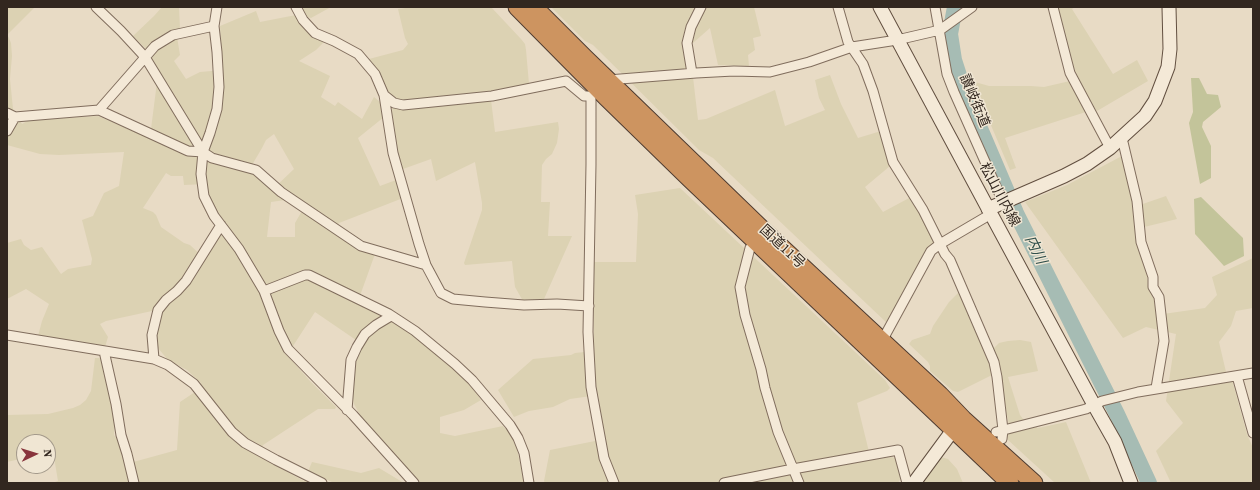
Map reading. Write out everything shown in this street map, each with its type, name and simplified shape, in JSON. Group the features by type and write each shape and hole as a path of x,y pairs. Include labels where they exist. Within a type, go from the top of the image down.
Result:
{"highway":[{"name":"国道11号","path":"517,7 599,88 760,236 958,424 1010,483"},
{"name":"国道11号","path":"534,7 599,88"},
{"name":"国道11号","path":"760,236 882,341 940,395 958,424 1034,483"}],"main road":[{"name":"松山川内線","path":"880,7 922,83 989,211 1098,403 1131,483"},
{"path":"989,211 1005,201 1064,176 1087,164 1110,148 1145,116 1155,101 1168,67 1170,49 1169,7"},
{"path":"914,483 958,424"}],"street":[{"path":"96,7 145,57 203,152 212,158 256,170 281,192 361,246 426,265"},
{"path":"217,7 214,26 219,87 217,109 203,152 201,174 204,196 214,216 239,249 264,291 274,320 288,349 414,483"},
{"path":"296,7 303,20 315,33 358,54 375,74 384,95 393,153 419,244 426,265 441,293 453,299 524,305 557,304 589,306"},
{"path":"692,73 687,43 691,27 701,7"},
{"path":"838,7 848,42 863,64 873,91 893,162 923,210 945,254 950,260 994,362 997,377 1001,433 1086,410 1098,403 1138,392 1253,373"},
{"name":"讃岐街道","path":"935,7 943,28 947,74 1005,201"},
{"path":"1053,7 1070,73 1110,148"},
{"path":"384,95 394,103 403,105 492,96 566,81 584,96 599,88 692,73 734,71 770,72 809,62 852,47 897,40 943,28 970,8"},
{"path":"99,110 155,46 173,36 214,26"},
{"path":"599,88 591,164 588,332 591,387 604,458 614,483"},
{"path":"7,131 11,115 99,110 188,151 203,152"},
{"path":"1122,138 1137,201 1141,242 1153,277 1153,287 1159,297 1164,341 1156,388"},
{"path":"882,341 931,251 989,211"},
{"path":"154,359 152,335 158,310 186,281 221,225"},
{"path":"760,236 750,248 740,287 745,315 778,432 799,483"},
{"path":"264,291 305,275 309,275 391,316 415,331 455,364 475,383 510,425 518,438 524,453 529,483"},
{"path":"347,410 351,360 357,347 365,334 391,316"},
{"path":"7,335 154,359 168,365 194,384 232,432 245,443 322,483"},
{"path":"104,351 116,404 121,435 134,483"},
{"path":"1237,376 1253,433"},
{"path":"724,483 898,450 907,483"}],"shaded area":[{"path":"7,7 35,7 7,35"},
{"path":"162,7 179,7 180,29 176,31 180,55 174,61 186,79 200,72 223,70 220,26 256,11 260,22 296,15 302,26 312,35 325,41 316,50 299,61 330,76 321,97 335,106 338,102 362,119 374,97 380,102 383,108 384,117 358,138 380,186 396,180 403,198 339,223 335,233 375,254 357,304 382,315 382,317 368,327 356,340 315,312 293,346 286,354 336,407 335,409 318,409 263,445 258,456 304,481 312,462 361,473 379,468 404,483 334,483 321,477 317,483 52,483 58,481 56,469 56,434 16,434 16,460 7,462 7,415 48,414 80,405 86,400 91,391 95,358 102,358 115,412 114,435 121,445 126,464 177,450 180,402 195,392 201,383 187,370 168,360 158,348 155,336 161,316 152,311 106,321 100,324 108,337 105,347 38,336 49,304 26,289 7,299 7,243 21,239 24,245 31,250 42,247 61,274 68,269 91,265 92,259 82,220 93,216 104,193 119,186 124,152 59,155 40,154 7,145 7,35 11,43 12,56 10,79 13,109 22,124 29,120 98,116 147,137 151,129 157,82 151,59 153,56 133,36","holes":["274,134 294,169 273,189 251,172 252,165 266,140","166,173 171,176 183,176 184,185 207,184 210,200 217,213 227,226 205,259 190,245 184,243 161,227 156,215 153,212 143,208","290,194 306,204 295,223 295,237 267,237 271,202 285,200"]},
{"path":"301,7 331,7 311,18 305,16"},
{"path":"413,7 491,7 525,44 529,84 490,92 495,132 558,122 559,129 557,143 552,154 542,165 541,202 550,202 548,236 572,236 544,299 523,301 515,287 512,261 465,265 464,263 482,210 475,162 436,181 431,159 403,169 400,168 392,112 393,106 390,95 369,59 403,50 408,44 405,38 398,9"},
{"path":"551,7 754,7 761,36 753,38 755,50 748,55 749,66 718,65 710,28 693,43 683,47 693,77 698,120 706,119 775,90 785,126 825,110 819,98 815,80 830,75 841,104 858,138 881,131 890,166 865,187 883,212 911,197 936,243 888,324 713,158 699,150 593,45 585,41"},
{"path":"1058,7 1075,7 1072,9 1113,74 1137,60 1148,81 1097,111 1095,109 1005,138 1016,168 1010,170 973,83 975,82 989,86 1044,87 1070,81 1077,76 1072,64"},
{"path":"1122,156 1134,207 1166,196 1177,219 1136,229 1146,268 1148,287 1154,299 1156,315 1205,308 1217,295 1212,277 1253,258 1253,308 1236,311 1231,326 1219,342 1226,372 1232,380 1247,434 1253,448 1253,483 1171,483 1156,451 1183,423 1166,401 1176,334 1146,327 1123,338 1025,202 1067,185"},
{"path":"680,188 885,380 890,388 887,391 857,403 871,460 891,457 895,458 901,478 898,483 545,483 544,481 550,450 605,439 598,395 570,399 553,407 529,411 514,417 498,390 533,359 594,351 594,262 636,262 638,214 635,195"},
{"path":"960,291 993,349 999,343 1008,341 1020,340 1031,342 1038,371 1008,377 1020,415 1023,419 1038,428 1066,422 1091,483 1055,483 1008,440 1007,433 1010,431 1000,376 994,374 958,392 953,391 930,371 928,362 909,344 912,340 930,334 933,326 949,302"},
{"path":"390,321 411,334 452,366 469,383 481,400 464,410 440,417 440,433 455,436 503,426 511,435 517,449 524,483 420,483 365,424 354,404 352,393 354,362 361,346 368,336"},
{"path":"941,457 948,459 957,469 963,483 922,483"}],"green space":[{"path":"1191,78 1199,78 1207,94 1218,95 1221,107 1203,122 1202,127 1211,146 1211,178 1200,184 1189,123 1193,112"},
{"path":"1201,197 1243,238 1244,256 1224,266 1195,234 1194,199"}],"waterway":[{"name":"内川","path":"955,7 950,34 954,60 964,91 1016,213 1117,414 1149,483"}]}
